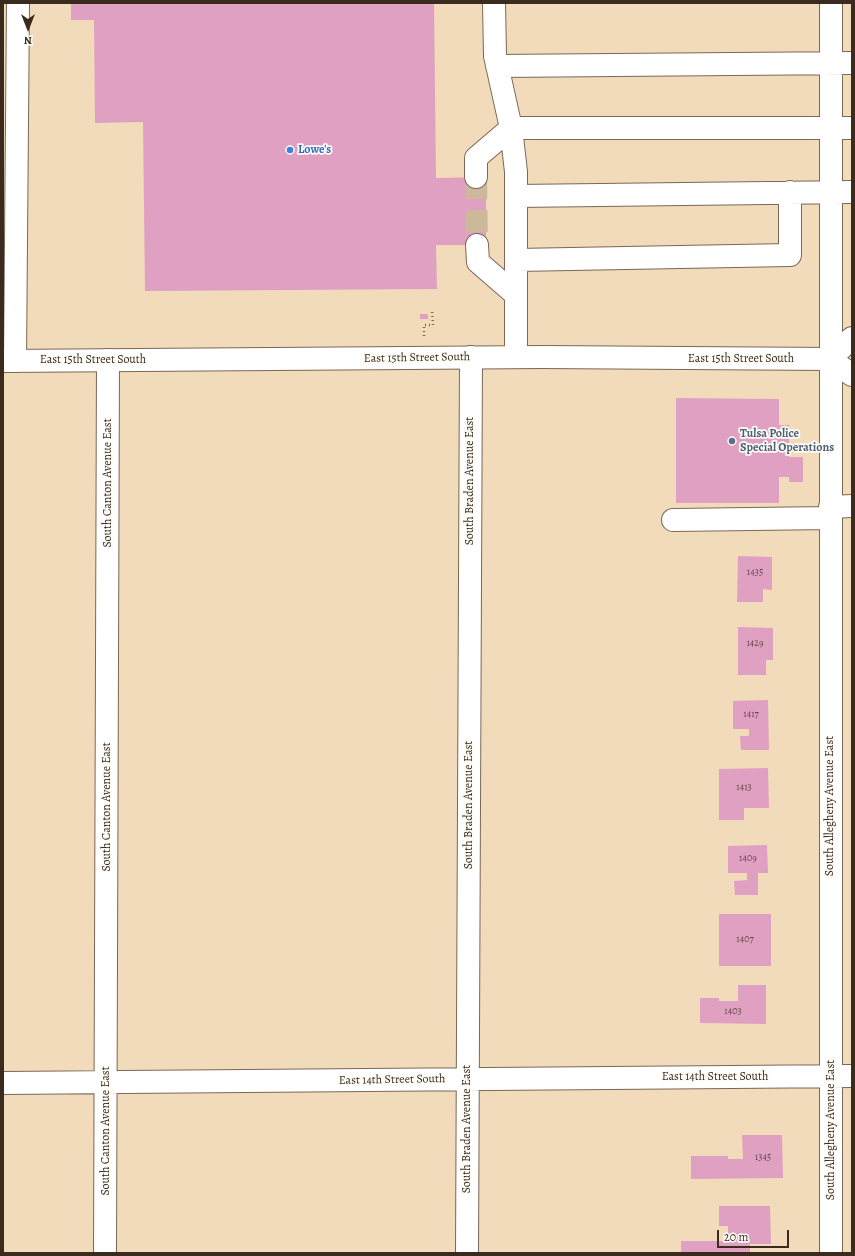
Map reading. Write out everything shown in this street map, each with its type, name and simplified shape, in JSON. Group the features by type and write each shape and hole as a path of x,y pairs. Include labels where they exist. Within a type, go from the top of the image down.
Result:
{"street":[{"path":"9,361 18,3"},
{"path":"494,3 495,56 511,128 516,172 516,357"},
{"name":"South Allegheny Avenue East","path":"831,3 841,64 841,128 831,192 831,1253"},
{"path":"497,66 841,64"},
{"path":"476,177 476,158 511,128 841,128"},
{"path":"516,260 790,255 790,192"},
{"path":"516,196 852,192"},
{"path":"477,245 478,262 516,295"},
{"path":"852,338 830,359 852,375"},
{"name":"East 15th Street South","path":"9,361 471,357 830,359"},
{"name":"South Braden Avenue East","path":"467,1253 471,357"},
{"name":"South Canton Avenue East","path":"105,1253 108,360"},
{"path":"673,520 830,512 852,506"},
{"name":"East 14th Street South","path":"3,1084 852,1076"}],"building":[{"name":"Lowe's","path":"71,3 434,3 436,178 486,177 486,245 436,245 437,289 145,291 143,122 95,123 94,20 71,20"},
{"path":"420,314 428,314 428,319 420,319"},
{"name":"Tulsa Police Special Operations","path":"676,398 779,399 779,425 789,425 789,457 803,457 803,482 789,482 789,477 779,477 779,503 676,503"},
{"path":"738,556 772,557 772,590 763,589 763,602 737,602"},
{"path":"738,627 773,628 773,660 766,660 766,675 738,675"},
{"path":"768,700 769,750 741,750 740,736 749,736 749,729 733,729 733,701"},
{"path":"768,768 769,808 744,808 744,820 719,820 719,769"},
{"path":"767,845 768,873 758,873 758,895 735,895 734,881 747,880 747,873 728,873 728,846"},
{"path":"719,914 771,914 771,966 719,966"},
{"path":"738,985 766,985 766,1024 700,1023 700,998 719,998 719,1001 738,1001"},
{"path":"742,1135 782,1135 783,1178 691,1179 691,1156 728,1156 728,1159 743,1159"},
{"path":"719,1206 770,1206 771,1244 750,1244 750,1253 681,1253 681,1241 736,1241 736,1235 728,1235 728,1226 719,1226"}],"tunnel":[{"path":"476,177 477,245"}],"place":[{"name":"Lowe's","path":"290,150"},
{"name":"Tulsa Police Special Operations","path":"732,441"}]}
